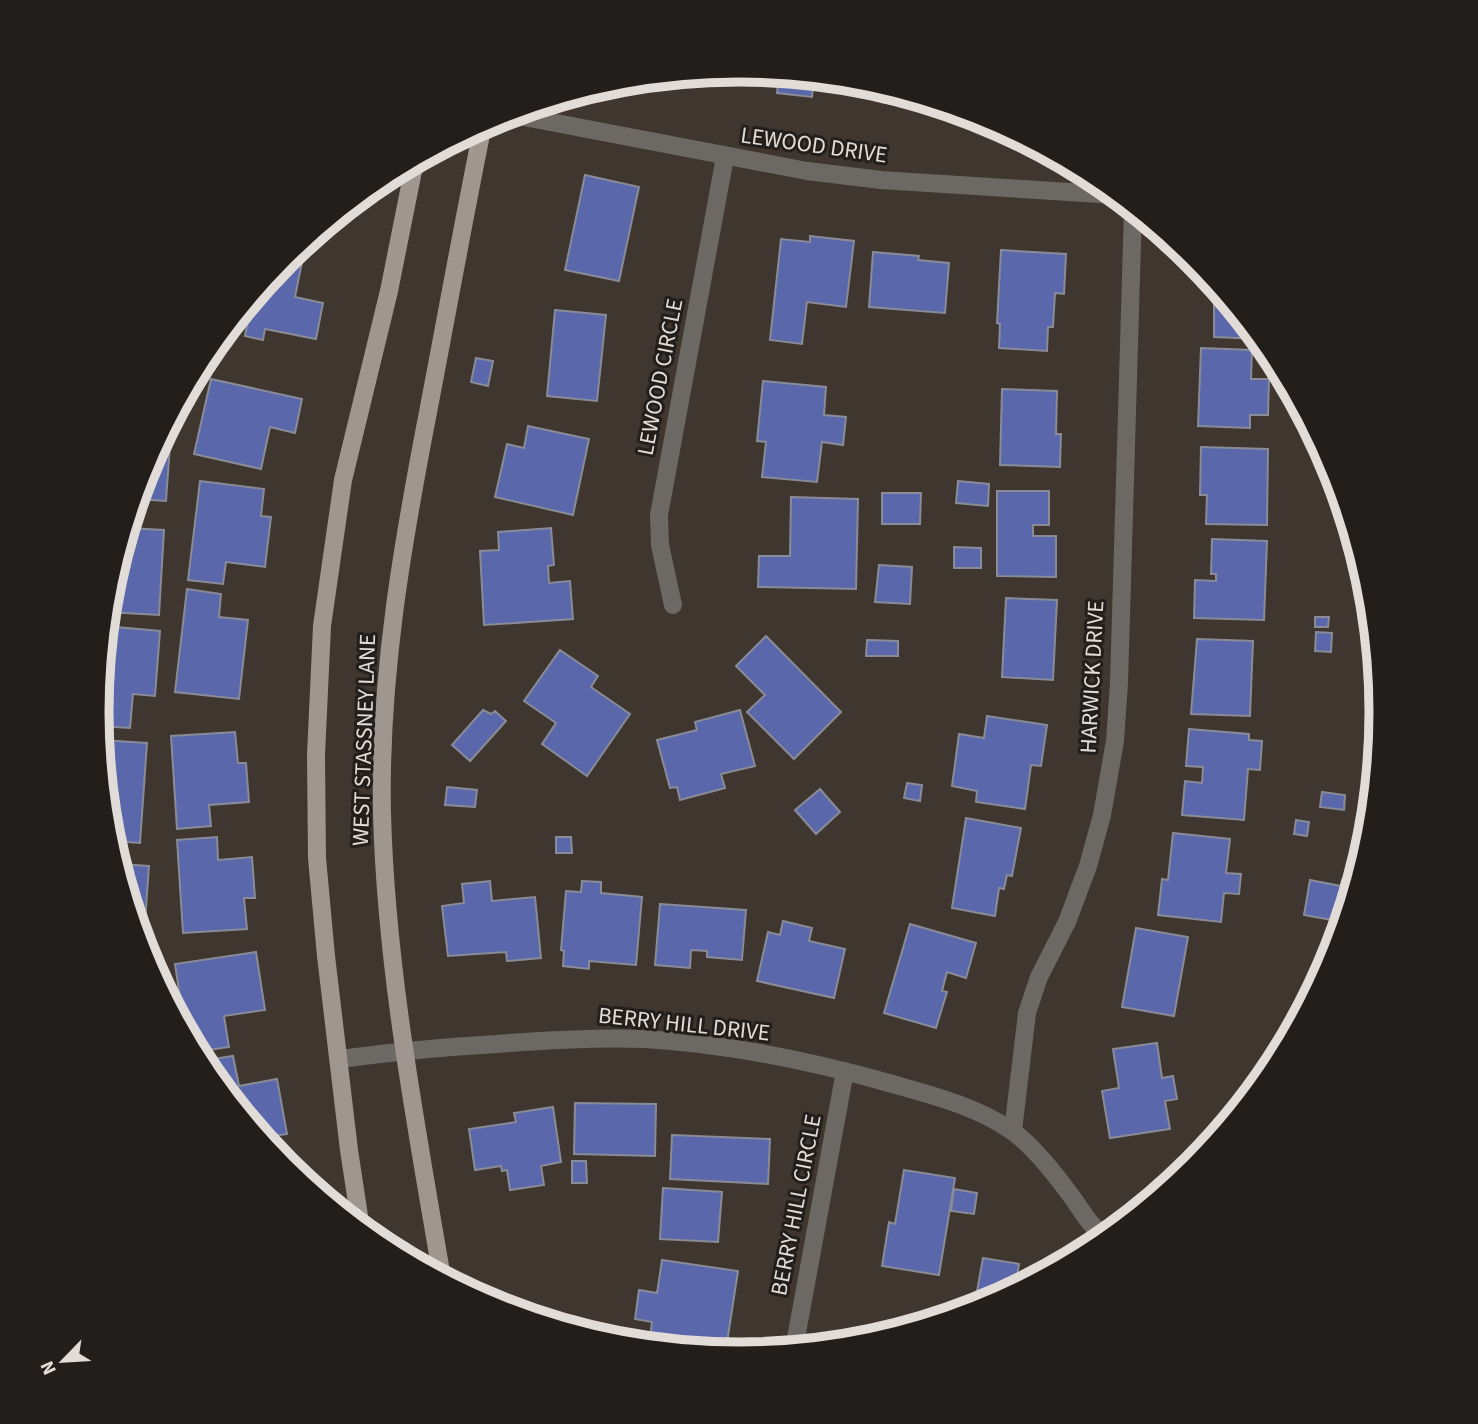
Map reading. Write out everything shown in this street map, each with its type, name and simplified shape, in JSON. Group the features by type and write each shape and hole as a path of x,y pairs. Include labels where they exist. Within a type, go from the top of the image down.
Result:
{"main road":[{"name":"WEST STASSNEY LANE","path":"440,1266 391,946 382,812 388,657 409,509 481,138"},
{"name":"WEST STASSNEY LANE","path":"359,1214 326,956 317,858 316,755 322,626 343,480 389,290 412,174"}],"street":[{"name":"LEWOOD DRIVE","path":"531,118 807,171 881,180 1097,194"},
{"name":"LEWOOD CIRCLE","path":"673,605 660,545 659,515 725,157"},
{"name":"HARWICK DRIVE","path":"1013,1131 1027,1013 1039,977 1067,922 1088,866 1102,815 1115,741 1133,221"},
{"name":"BERRY HILL DRIVE","path":"340,1059 405,1050 583,1038 648,1040 726,1049 845,1071 974,1110 1013,1131 1040,1157 1098,1229"},
{"name":"BERRY HILL CIRCLE","path":"796,1338 845,1071"}],"building":[{"path":"778,84 813,87 812,97 777,93"},
{"path":"881,99 905,105 881,102"},
{"path":"585,175 639,187 619,281 565,270"},
{"path":"810,236 854,241 846,307 807,302 802,344 770,340 781,239 810,242"},
{"path":"1001,250 1066,254 1064,294 1055,293 1053,327 1048,327 1047,351 999,348 1000,324 997,323"},
{"path":"873,252 919,256 918,260 949,263 945,313 869,307"},
{"path":"303,259 295,297 323,303 316,339 265,329 263,340 245,336 247,325 243,324"},
{"path":"1214,299 1246,338 1214,337"},
{"path":"555,310 606,315 597,401 547,396"},
{"path":"1201,348 1252,350 1251,379 1269,379 1268,415 1250,415 1250,428 1198,426"},
{"path":"476,358 493,361 488,386 471,382"},
{"path":"211,379 302,399 295,433 270,427 261,469 194,454"},
{"path":"763,381 826,387 824,415 846,417 843,445 822,442 817,482 762,477 766,442 757,441"},
{"path":"1002,389 1057,391 1056,434 1061,434 1060,467 1000,465"},
{"path":"528,426 589,439 573,515 495,497 507,444 524,448"},
{"path":"170,441 166,501 147,500"},
{"path":"1201,447 1268,449 1267,525 1206,524 1207,495 1200,495"},
{"path":"200,481 264,489 261,516 271,517 265,567 226,562 223,584 188,580"},
{"path":"958,481 989,484 988,506 956,503"},
{"path":"997,491 1049,491 1049,525 1033,525 1033,536 1056,536 1056,577 997,576"},
{"path":"882,493 921,493 920,524 882,524"},
{"path":"791,497 858,499 856,589 758,587 759,556 790,556"},
{"path":"551,528 554,565 548,566 549,583 570,581 573,619 484,625 480,551 499,550 498,532"},
{"path":"137,529 164,530 159,615 118,613"},
{"path":"1212,539 1267,541 1264,620 1194,618 1195,580 1216,581 1216,574 1211,574"},
{"path":"954,547 981,548 981,568 954,568"},
{"path":"879,565 912,567 910,604 875,602"},
{"path":"187,589 221,594 219,617 248,620 239,699 175,692"},
{"path":"1006,598 1057,600 1053,680 1002,677"},
{"path":"1315,617 1329,617 1328,627 1315,627"},
{"path":"115,627 160,631 155,696 133,694 130,728 110,727"},
{"path":"1316,632 1332,633 1331,652 1315,651"},
{"path":"766,636 841,712 794,759 747,712 765,695 736,666"},
{"path":"1197,639 1253,641 1250,716 1191,714"},
{"path":"867,640 898,641 898,656 866,656"},
{"path":"560,650 598,676 591,687 630,714 587,776 542,744 556,723 524,701"},
{"path":"483,710 491,714 495,711 506,721 470,761 452,745"},
{"path":"740,710 755,766 721,774 725,788 680,800 677,787 670,788 657,740 697,730 695,722"},
{"path":"987,716 1047,725 1041,766 1031,765 1025,809 976,802 977,791 952,786 959,734 984,738"},
{"path":"1189,729 1249,734 1249,740 1262,741 1260,770 1248,769 1244,820 1182,815 1185,781 1202,783 1203,767 1186,766"},
{"path":"235,732 238,763 246,763 249,802 209,805 211,826 177,829 171,736"},
{"path":"110,741 147,743 140,843 123,842"},
{"path":"907,783 922,785 920,801 904,798"},
{"path":"447,787 477,790 475,807 445,805"},
{"path":"820,789 840,812 816,834 795,810"},
{"path":"1322,792 1345,795 1344,810 1320,807"},
{"path":"966,818 1021,828 1012,876 1007,875 1004,889 999,888 995,916 952,908"},
{"path":"1296,820 1309,822 1307,836 1294,834"},
{"path":"1173,833 1230,839 1226,873 1241,874 1239,894 1224,893 1221,922 1158,915 1162,879 1168,880"},
{"path":"217,837 218,860 252,857 255,898 244,898 247,929 183,933 177,840"},
{"path":"556,837 571,837 572,853 556,853"},
{"path":"128,865 149,866 145,920"},
{"path":"1310,880 1341,886 1342,880 1345,881 1333,920 1304,915"},
{"path":"490,881 492,901 535,897 541,958 507,961 506,952 448,956 442,906 464,903 462,884"},
{"path":"582,881 601,882 601,893 642,897 636,965 589,961 589,969 563,966 564,951 561,950 566,891 581,892"},
{"path":"660,904 746,910 742,960 707,957 707,951 691,950 690,968 655,965"},
{"path":"783,921 812,928 809,941 845,949 834,998 757,981 768,932 780,935"},
{"path":"910,924 976,943 966,978 947,972 942,991 947,992 936,1028 884,1013"},
{"path":"1136,928 1188,937 1174,1016 1122,1007"},
{"path":"256,952 265,1010 224,1016 229,1047 208,1050 181,1004 175,964"},
{"path":"1157,1043 1162,1078 1173,1076 1177,1099 1165,1101 1170,1129 1110,1138 1102,1091 1119,1088 1113,1049"},
{"path":"233,1056 239,1086 277,1079 287,1134 274,1136 239,1095 213,1059"},
{"path":"575,1103 656,1104 655,1156 574,1154"},
{"path":"553,1107 561,1162 541,1166 544,1185 510,1190 507,1170 502,1171 501,1166 475,1170 469,1129 516,1122 514,1113"},
{"path":"672,1135 770,1139 768,1184 670,1179"},
{"path":"572,1161 586,1161 587,1183 572,1183"},
{"path":"904,1170 955,1178 939,1275 882,1266 889,1222 895,1224"},
{"path":"663,1188 722,1192 718,1242 660,1239"},
{"path":"954,1189 977,1193 974,1214 951,1211"},
{"path":"983,1258 1019,1264 1017,1278 976,1295"},
{"path":"662,1260 738,1271 727,1341 650,1335 652,1322 635,1319 639,1290 657,1293"},
{"path":"573,1316 605,1327 605,1327 572,1319"}]}
